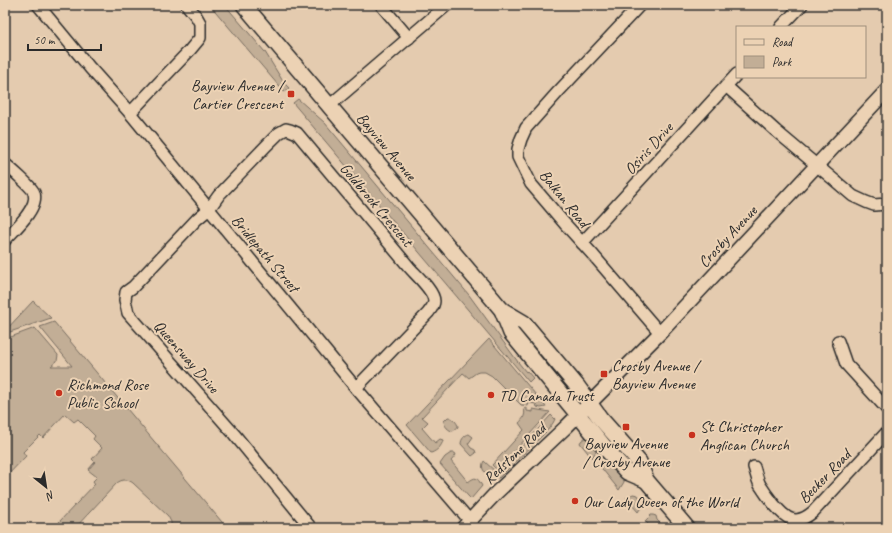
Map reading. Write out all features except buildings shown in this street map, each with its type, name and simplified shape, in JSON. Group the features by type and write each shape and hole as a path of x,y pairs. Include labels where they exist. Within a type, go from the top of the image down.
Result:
{"main road":[{"name":"Bayview Avenue","path":"244,5 502,310 511,333 627,472 646,480"},
{"name":"Bayview Avenue","path":"502,310 524,323 577,386 600,418 639,462 646,480 687,528"}],"street":[{"name":"Bridlepath Street","path":"38,5 209,208 466,524"},
{"path":"130,113 200,38 200,23 187,5"},
{"path":"381,5 409,38"},
{"path":"329,106 447,5"},
{"name":"Balkan Road","path":"640,5 526,128 518,149 518,157 531,184 660,333"},
{"path":"782,26 802,5"},
{"name":"Osiris Drive","path":"582,243 736,75"},
{"path":"726,86 776,131 853,196 874,205 887,204"},
{"name":"Crosby Avenue","path":"590,403 660,333 887,90"},
{"name":"Goldbrook Crescent","path":"209,208 279,133 286,129 290,130 297,133 426,286 434,300 433,306 356,388"},
{"path":"5,164 34,192 35,200 32,208 22,222 5,240"},
{"name":"Queensway Drive","path":"209,208 133,287 126,292 125,300 128,313 234,434 311,528"},
{"path":"838,341 846,364 887,409"},
{"name":"Redstone Road","path":"466,524 590,403"},
{"name":"Becker Road","path":"754,467 759,484 779,511 791,519 799,520 806,518 813,512 887,432"}],"green space":[{"path":"210,5 225,5 265,52 284,83 289,88 284,92"},
{"path":"298,99 325,123 469,295 518,362 533,378 529,382 293,103"},
{"path":"33,301 51,318 7,333 5,332 5,331"},
{"path":"54,322 227,528 171,528 171,522 168,516 133,483 125,480 117,483 75,528 65,528 59,522 95,484 93,481 97,477 88,470 95,462 92,459 102,448 93,439 95,436 78,419 74,422 65,414 43,438 40,435 23,452 26,456 5,478 5,338 35,328 58,355 57,361 51,366 72,366 40,327"},
{"path":"489,339 546,407 541,408 537,407 536,404 529,403 528,406 521,405 492,376 485,372 476,373 469,378 463,373 422,417 428,422 422,428 435,443 440,439 443,440 439,448 431,453 407,425"},
{"path":"526,408 527,411 533,412 533,409 550,412 497,470 492,465 524,430 519,423 524,417 524,409"},
{"path":"551,415 555,419 547,431 499,478 494,477"},
{"path":"448,417 453,419 458,425 458,427 453,431 448,429 445,425 444,421"},
{"path":"469,434 473,437 468,444 475,450 476,453 472,456 461,444 466,435"},
{"path":"586,437 597,448 592,458 580,443"},
{"path":"451,453 455,453 456,455 451,461 468,482 476,478 482,486 471,499 440,464 445,457"},
{"path":"484,461 496,472 491,476 483,470 482,466"},
{"path":"609,462 624,478 624,482 619,490 599,465"},
{"path":"633,494 638,495 641,501 642,505 638,512 626,498"},
{"path":"651,515 656,516 657,520 665,528 652,528 645,521"}],"place":[{"name":"Bayview Avenue / Cartier Crescent","path":"291,94"},
{"name":"Crosby Avenue / Bayview Avenue","path":"604,374"},
{"name":"Richmond Rose Public School","path":"59,393"},
{"name":"TD Canada Trust","path":"491,395"},
{"name":"Bayview Avenue / Crosby Avenue","path":"626,427"},
{"name":"St Christopher Anglican Church","path":"692,435"},
{"name":"Our Lady Queen of the World","path":"575,501"}]}
